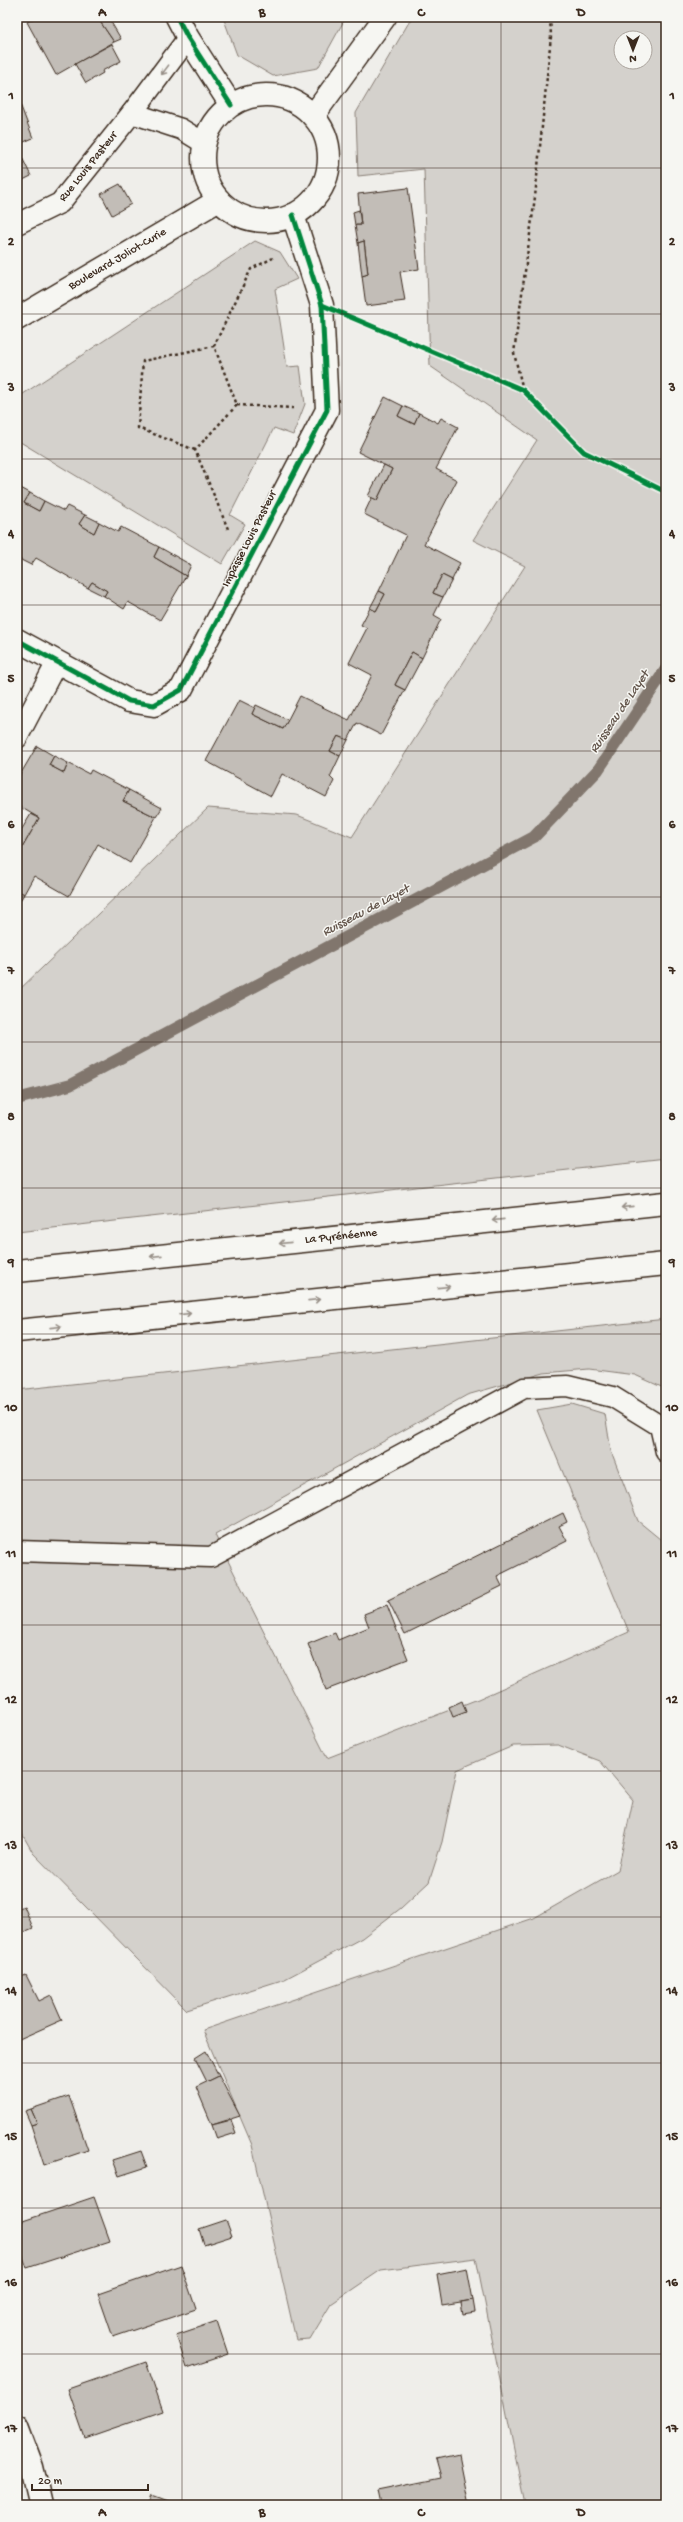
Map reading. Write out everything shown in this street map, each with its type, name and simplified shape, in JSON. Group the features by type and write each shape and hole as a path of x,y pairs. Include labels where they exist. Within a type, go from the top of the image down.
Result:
{"main road":[{"path":"177,17 188,38 231,105"},
{"path":"313,116 385,17"},
{"path":"265,94 283,97 299,104 313,116 325,138 329,150 328,170 321,189 309,204 292,215 273,220 253,220 234,212 218,200 208,183 203,163 204,144 210,129 219,115 231,105 247,98 265,94"},
{"name":"Boulevard Joliot-Curie","path":"17,319 218,200"},
{"name":"Impasse Louis Pasteur","path":"17,640 129,701 154,705 181,690 327,410 322,304 292,215"},
{"name":"La Pyrénéenne","path":"17,1271 666,1203"},
{"path":"17,1331 666,1264"},
{"path":"17,2427 32,2467 41,2505"}],"lane":[{"name":"Rue Louis Pasteur","path":"17,224 60,203 132,113 188,38"},
{"path":"132,113 181,129 204,144"},
{"path":"17,738 57,662"},
{"path":"17,1551 211,1557 524,1388 567,1386 613,1397 660,1426 666,1452"}],"path":[{"path":"523,390 514,353 535,197 551,36 550,17"},
{"path":"237,405 214,346 251,269 302,243"},
{"path":"214,346 143,361 138,428 194,450 245,569"},
{"path":"194,450 237,405 327,410"}],"shaded area":[{"path":"223,17 346,17 318,68 273,76 237,55"},
{"path":"412,17 666,17 666,1159 17,1232 17,992 208,808 297,815 352,837 525,566 473,540 537,440 430,366 424,169 358,176 356,113"},
{"path":"255,241 280,252 297,279 275,289 287,367 300,366 305,404 293,435 274,428 230,515 245,524 222,564 17,440 17,398"},
{"path":"666,1319 666,1389 635,1375 589,1369 544,1373 467,1395 215,1535 327,1758 478,1699 629,1632 537,1410 572,1404 605,1414 611,1451 638,1521 666,1544 666,2505 525,2505 476,2258 381,2270 331,2304 310,2339 296,2340 252,2145 203,2030 534,1918 618,1870 633,1800 600,1761 558,1745 513,1746 457,1770 442,1842 429,1882 401,1908 362,1938 285,1979 187,2010 33,1853 17,1825 17,1390"}],"building":[{"path":"32,17 97,17 114,42 56,75 27,22 33,19"},
{"path":"97,17 108,17 121,39 114,42"},
{"path":"112,44 121,61 102,71 103,73 86,83 75,64"},
{"path":"17,99 33,138 17,145"},
{"path":"17,147 31,176 17,183"},
{"path":"120,184 131,204 112,215 101,194"},
{"path":"408,188 419,269 400,272 405,301 366,306 362,276 368,274 364,241 358,243 355,225 361,225 358,194"},
{"path":"359,210 361,225 355,225 353,212"},
{"path":"364,241 368,274 362,276 358,243"},
{"path":"385,397 403,406 398,416 414,424 419,413 438,423 441,418 458,427 436,469 457,480 424,544 460,563 452,580 442,575 433,593 443,597 434,615 441,619 422,658 412,652 395,685 405,690 381,735 357,723 348,740 338,736 330,751 340,756 330,777 334,781 326,797 282,774 271,796 206,761 239,700 255,708 252,714 283,729 300,696 349,720 372,675 349,663 367,628 361,625 370,608 376,611 385,594 379,591 406,535 364,514 372,497 377,500 392,469 358,452"},
{"path":"403,406 419,413 414,424 398,416"},
{"path":"384,465 392,469 377,500 368,496"},
{"path":"17,486 30,493 24,503 39,511 44,501 64,511 67,506 85,515 79,524 94,533 99,522 118,532 121,527 159,547 154,557 186,576 160,620 128,602 124,609 104,596 107,591 92,582 88,588 36,558 31,565 17,558"},
{"path":"30,493 44,501 39,511 24,503"},
{"path":"85,515 99,522 94,533 79,524"},
{"path":"159,547 191,565 186,576 154,557"},
{"path":"442,575 452,580 443,597 433,593"},
{"path":"92,582 107,591 104,596 88,588"},
{"path":"379,591 385,594 376,611 370,608"},
{"path":"412,652 422,658 405,690 395,685"},
{"path":"256,705 288,720 283,729 252,714"},
{"path":"338,736 348,740 340,756 330,751"},
{"path":"37,746 54,756 49,765 64,773 68,763 89,774 91,770 129,790 123,801 156,817 130,863 98,844 69,896 34,876 24,894 17,890 17,846 22,848 39,818 17,805 17,780"},
{"path":"54,756 68,763 64,773 49,765"},
{"path":"129,790 162,808 156,817 123,801"},
{"path":"31,814 39,818 22,848 17,845 17,837"},
{"path":"17,890 24,894 17,906"},
{"path":"563,1513 567,1522 559,1526 567,1541 497,1576 502,1586 405,1634 388,1600"},
{"path":"387,1605 408,1659 326,1690 308,1644 335,1633 338,1640 369,1627 364,1614"},
{"path":"462,1701 466,1712 453,1717 449,1707"},
{"path":"24,1906 33,1928 17,1935 17,1909"},
{"path":"26,1975 39,2001 51,1995 62,2020 17,2040 17,1979"},
{"path":"206,2051 219,2076 207,2082 195,2058"},
{"path":"219,2076 240,2116 212,2125 196,2087"},
{"path":"69,2096 88,2150 44,2165 31,2125 37,2123 31,2109"},
{"path":"31,2109 37,2123 31,2125 25,2111"},
{"path":"231,2120 236,2133 217,2139 212,2125"},
{"path":"141,2151 147,2167 119,2176 113,2160"},
{"path":"94,2197 110,2241 27,2268 17,2240 17,2223"},
{"path":"226,2220 232,2236 204,2245 199,2229"},
{"path":"181,2265 196,2309 113,2337 98,2294"},
{"path":"467,2268 473,2300 442,2305 437,2274"},
{"path":"473,2300 475,2312 463,2314 461,2302"},
{"path":"217,2321 228,2354 187,2368 176,2335"},
{"path":"146,2362 163,2411 85,2438 68,2389"},
{"path":"459,2455 469,2505 380,2505 377,2491 441,2478 436,2460"},
{"path":"152,2495 174,2503 173,2505 148,2505"}],"waterway":[{"name":"Ruisseau de Layet","path":"17,1099 70,1085 534,837 598,770 666,669"}],"cycle path":[{"path":"177,17 188,38 231,105"},
{"path":"17,640 129,701 154,705 181,690 327,410 322,305 293,215"},
{"path":"322,305 523,390 584,452 666,492"}]}
